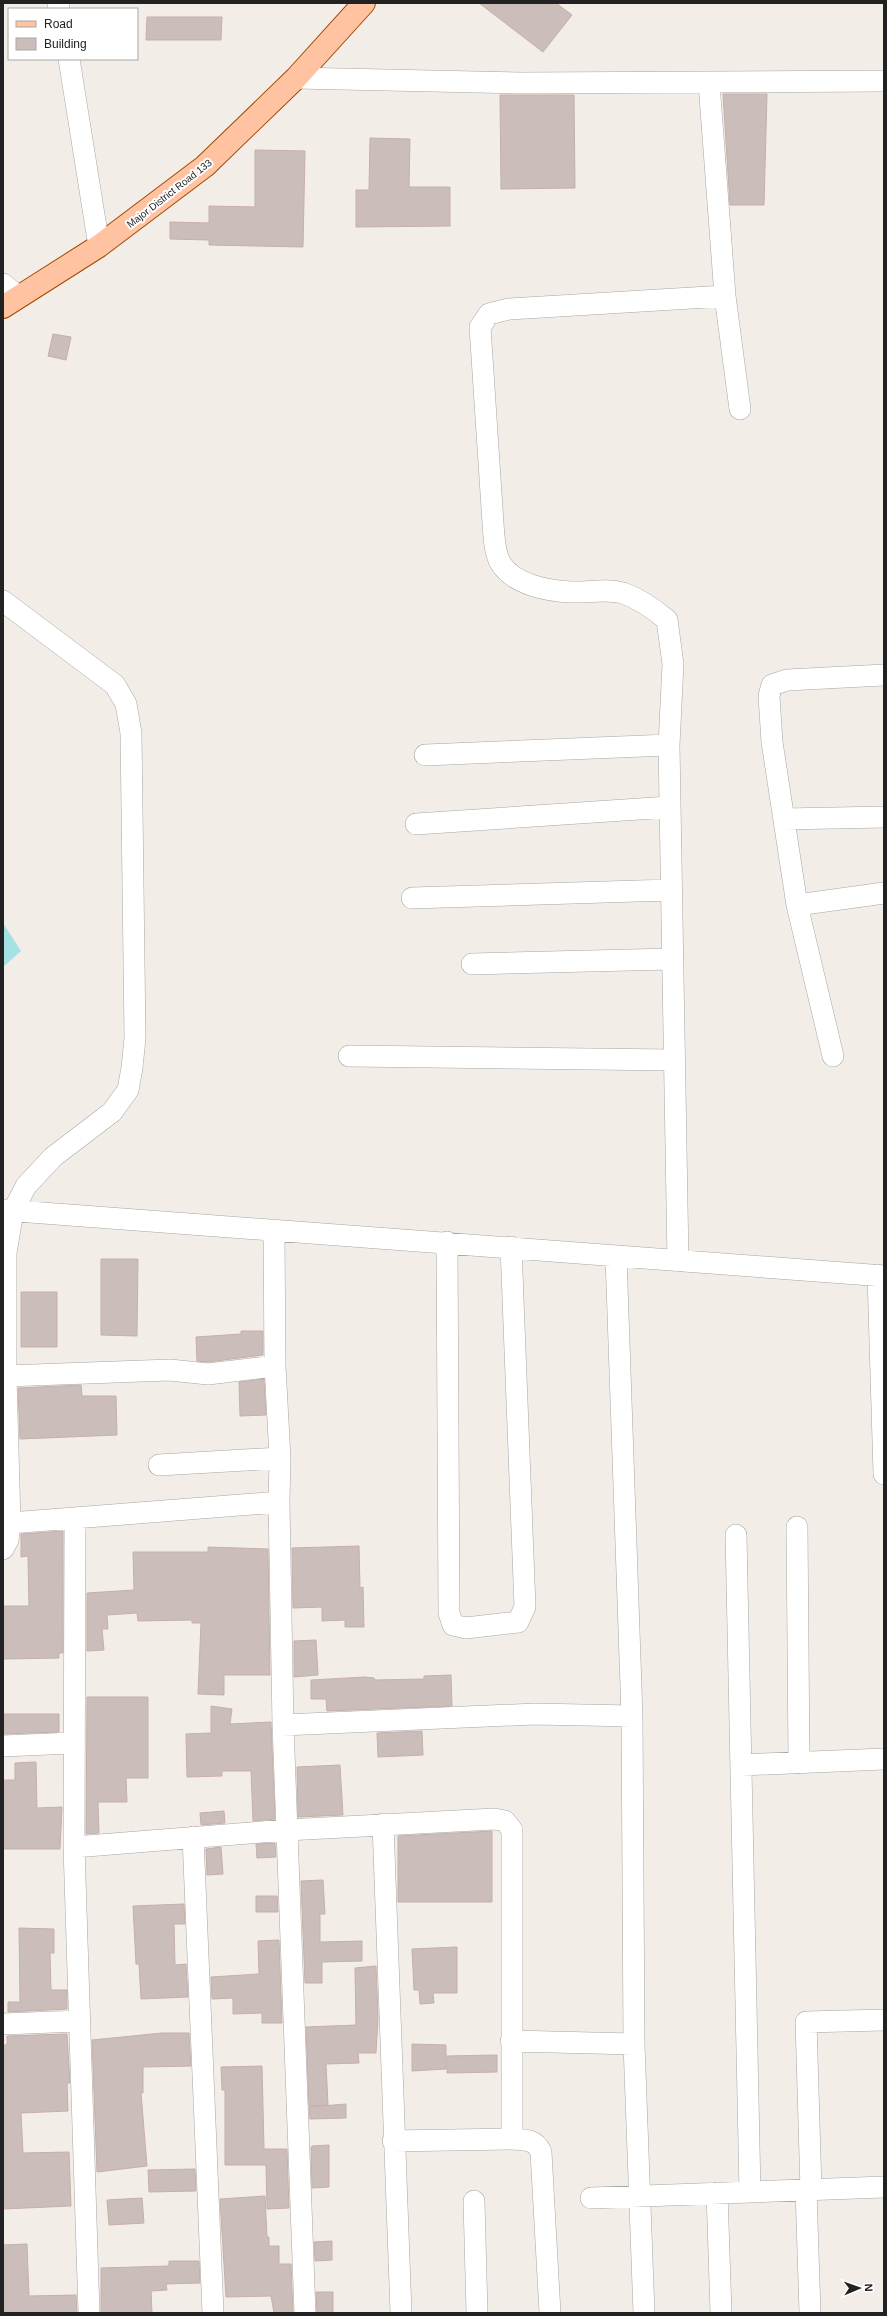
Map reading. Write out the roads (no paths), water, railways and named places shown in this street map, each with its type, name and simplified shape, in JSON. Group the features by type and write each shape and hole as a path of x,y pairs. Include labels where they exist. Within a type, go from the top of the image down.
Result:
{"main road":[{"name":"Major District Road 133","path":"8,296 99,246 205,166 296,78 364,3"}],"street":[{"path":"69,60 99,246"},
{"path":"296,78 522,83 884,81"},
{"path":"709,83 725,296 740,409"},
{"path":"678,1261 669,806 669,745 673,664 667,620 649,605 622,593 601,590 570,592 540,588 515,578 502,565 496,550 493,523 480,327 489,314 509,309 725,296"},
{"path":"3,601 115,685 126,704 131,733 134,848 135,1038 128,1090 112,1112 54,1158 26,1186 8,1211 6,1253 6,1376 10,1523 8,1540 3,1549"},
{"path":"833,1056 797,905 772,742 769,696 772,685 787,680 884,675"},
{"path":"425,755 669,745"},
{"path":"416,824 669,806"},
{"path":"784,819 884,817"},
{"path":"412,898 670,890"},
{"path":"797,905 884,893"},
{"path":"472,964 671,959"},
{"path":"348,1056 674,1060"},
{"path":"8,1211 881,1275 884,1474"},
{"path":"274,1231 275,1366 280,1458 279,1502 283,1725 305,2313"},
{"path":"447,1242 449,1613 453,1625 466,1628 518,1622 525,1607 511,1247"},
{"path":"616,1256 632,1716 634,2044 644,2313"},
{"path":"6,1376 170,1370 208,1374 275,1366"},
{"path":"159,1465 280,1458"},
{"path":"10,1523 279,1502"},
{"path":"74,1519 74,1846 89,2313"},
{"path":"797,1527 799,1763"},
{"path":"736,1535 750,2192"},
{"path":"283,1725 534,1714 632,1716"},
{"path":"3,1746 73,1743"},
{"path":"741,1765 884,1759"},
{"path":"74,1846 383,1824 494,1819 505,1821 512,1830 512,2139"},
{"path":"383,1824 393,2141 401,2313"},
{"path":"193,1837 213,2313"},
{"path":"810,2313 806,2022 884,2020"},
{"path":"3,2024 79,2021"},
{"path":"511,2041 634,2044"},
{"path":"393,2141 512,2139 530,2140 537,2144 541,2152 550,2313"},
{"path":"592,2198 884,2187"},
{"path":"717,2193 721,2313"},
{"path":"474,2201 477,2313"}],"water":[{"path":"3,923 21,951 3,967"}]}
